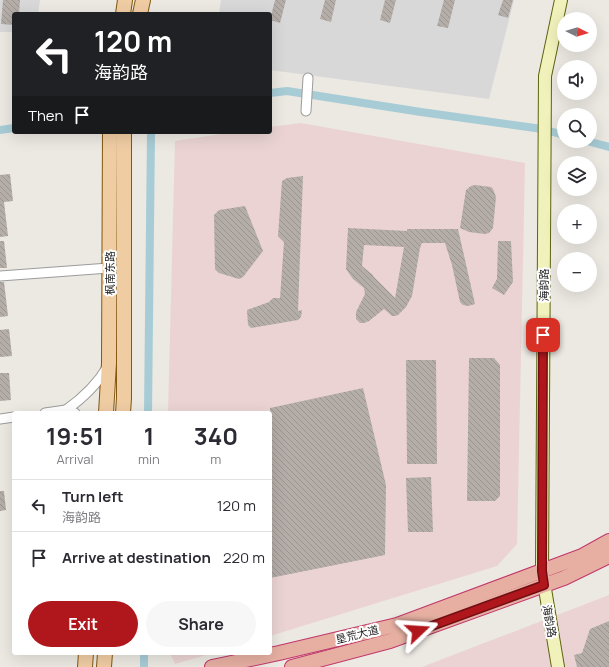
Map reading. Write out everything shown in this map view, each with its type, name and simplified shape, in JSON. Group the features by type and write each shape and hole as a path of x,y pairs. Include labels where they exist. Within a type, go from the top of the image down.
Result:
{"highway":[{"name":"垦荒大道","path":"272,654 397,624 582,556 609,541"},
{"name":"垦荒大道","path":"292,667 390,641 564,578 609,556"},
{"name":"垦荒大道","path":"212,667 269,655"}],"main road":[{"path":"123,12 125,0"},
{"path":"140,12 143,0"},
{"name":"海韵路","path":"558,667 542,571 545,76 561,0"},
{"name":"枫南东路","path":"106,411 109,363 110,134"},
{"name":"枫南东路","path":"123,411 124,134"},
{"path":"85,667 86,655"},
{"path":"104,667 105,655"}],"street":[{"path":"306,111 308,78"},
{"path":"0,276 109,268"},
{"path":"66,410 79,401 96,385 109,363"},
{"path":"59,411 69,411"},
{"path":"0,419 12,417"}],"shaded area":[{"path":"0,0 40,0 38,12 12,12 12,32 0,32"},
{"path":"221,0 514,0 489,99 272,70 272,12 219,12"},
{"path":"301,123 525,163 517,544 497,566 272,635 272,411 168,411 175,141 222,134 272,134 272,127"},
{"path":"609,595 609,667 422,667"},
{"path":"171,655 206,655 175,664"}],"building":[{"path":"3,0 20,0 19,12 12,12 12,25 1,24"},
{"path":"275,0 286,0 280,23 272,21 272,12"},
{"path":"325,0 336,0 331,22 320,19"},
{"path":"385,0 396,0 390,23 380,20"},
{"path":"444,0 455,0 448,28 437,26"},
{"path":"503,0 513,0 508,18 498,15"},
{"path":"10,174 13,201 4,202 8,236 0,237 0,175"},
{"path":"303,176 298,311 302,310 301,317 298,320 251,328 248,325 247,310 269,302 273,298 280,298 284,242 278,236 282,181 287,178"},
{"path":"475,185 491,187 496,197 493,228 489,233 485,234 469,232 460,228 466,190"},
{"path":"245,206 263,251 243,277 239,279 219,273 215,269 214,215 219,210"},
{"path":"348,228 407,231 407,229 458,229 475,304 468,306 463,305 460,302 452,265 445,243 422,243 412,296 406,307 395,316 392,316 384,309 369,321 360,323 356,319 356,312 365,294 364,288 353,279 346,269","holes":["364,245 404,247 395,298 362,266"]},
{"path":"0,241 4,241 7,268 0,268"},
{"path":"498,241 511,241 513,282 504,295 492,288 497,279"},
{"path":"0,282 4,282 8,316 0,317"},
{"path":"9,329 12,356 0,357 0,330"},
{"path":"469,358 494,358 500,365 500,496 495,501 467,501"},
{"path":"406,360 436,360 437,464 407,464"},
{"path":"0,373 9,373 11,400 0,401"},
{"path":"363,388 386,485 385,555 272,578 272,411 270,411 270,408"},
{"path":"431,477 433,532 408,532 406,478"},
{"path":"0,491 4,491 6,510 0,511"},
{"path":"609,621 609,667 577,667 574,655 582,653 590,629"}],"waterway":[{"path":"272,93 287,91 542,129 557,133"},
{"path":"0,130 12,128"},
{"path":"148,411 151,134"},
{"path":"597,144 609,147"},
{"path":"144,655 144,667"}],"route":[{"path":"418,631 544,585 542,571 543,335"}]}
